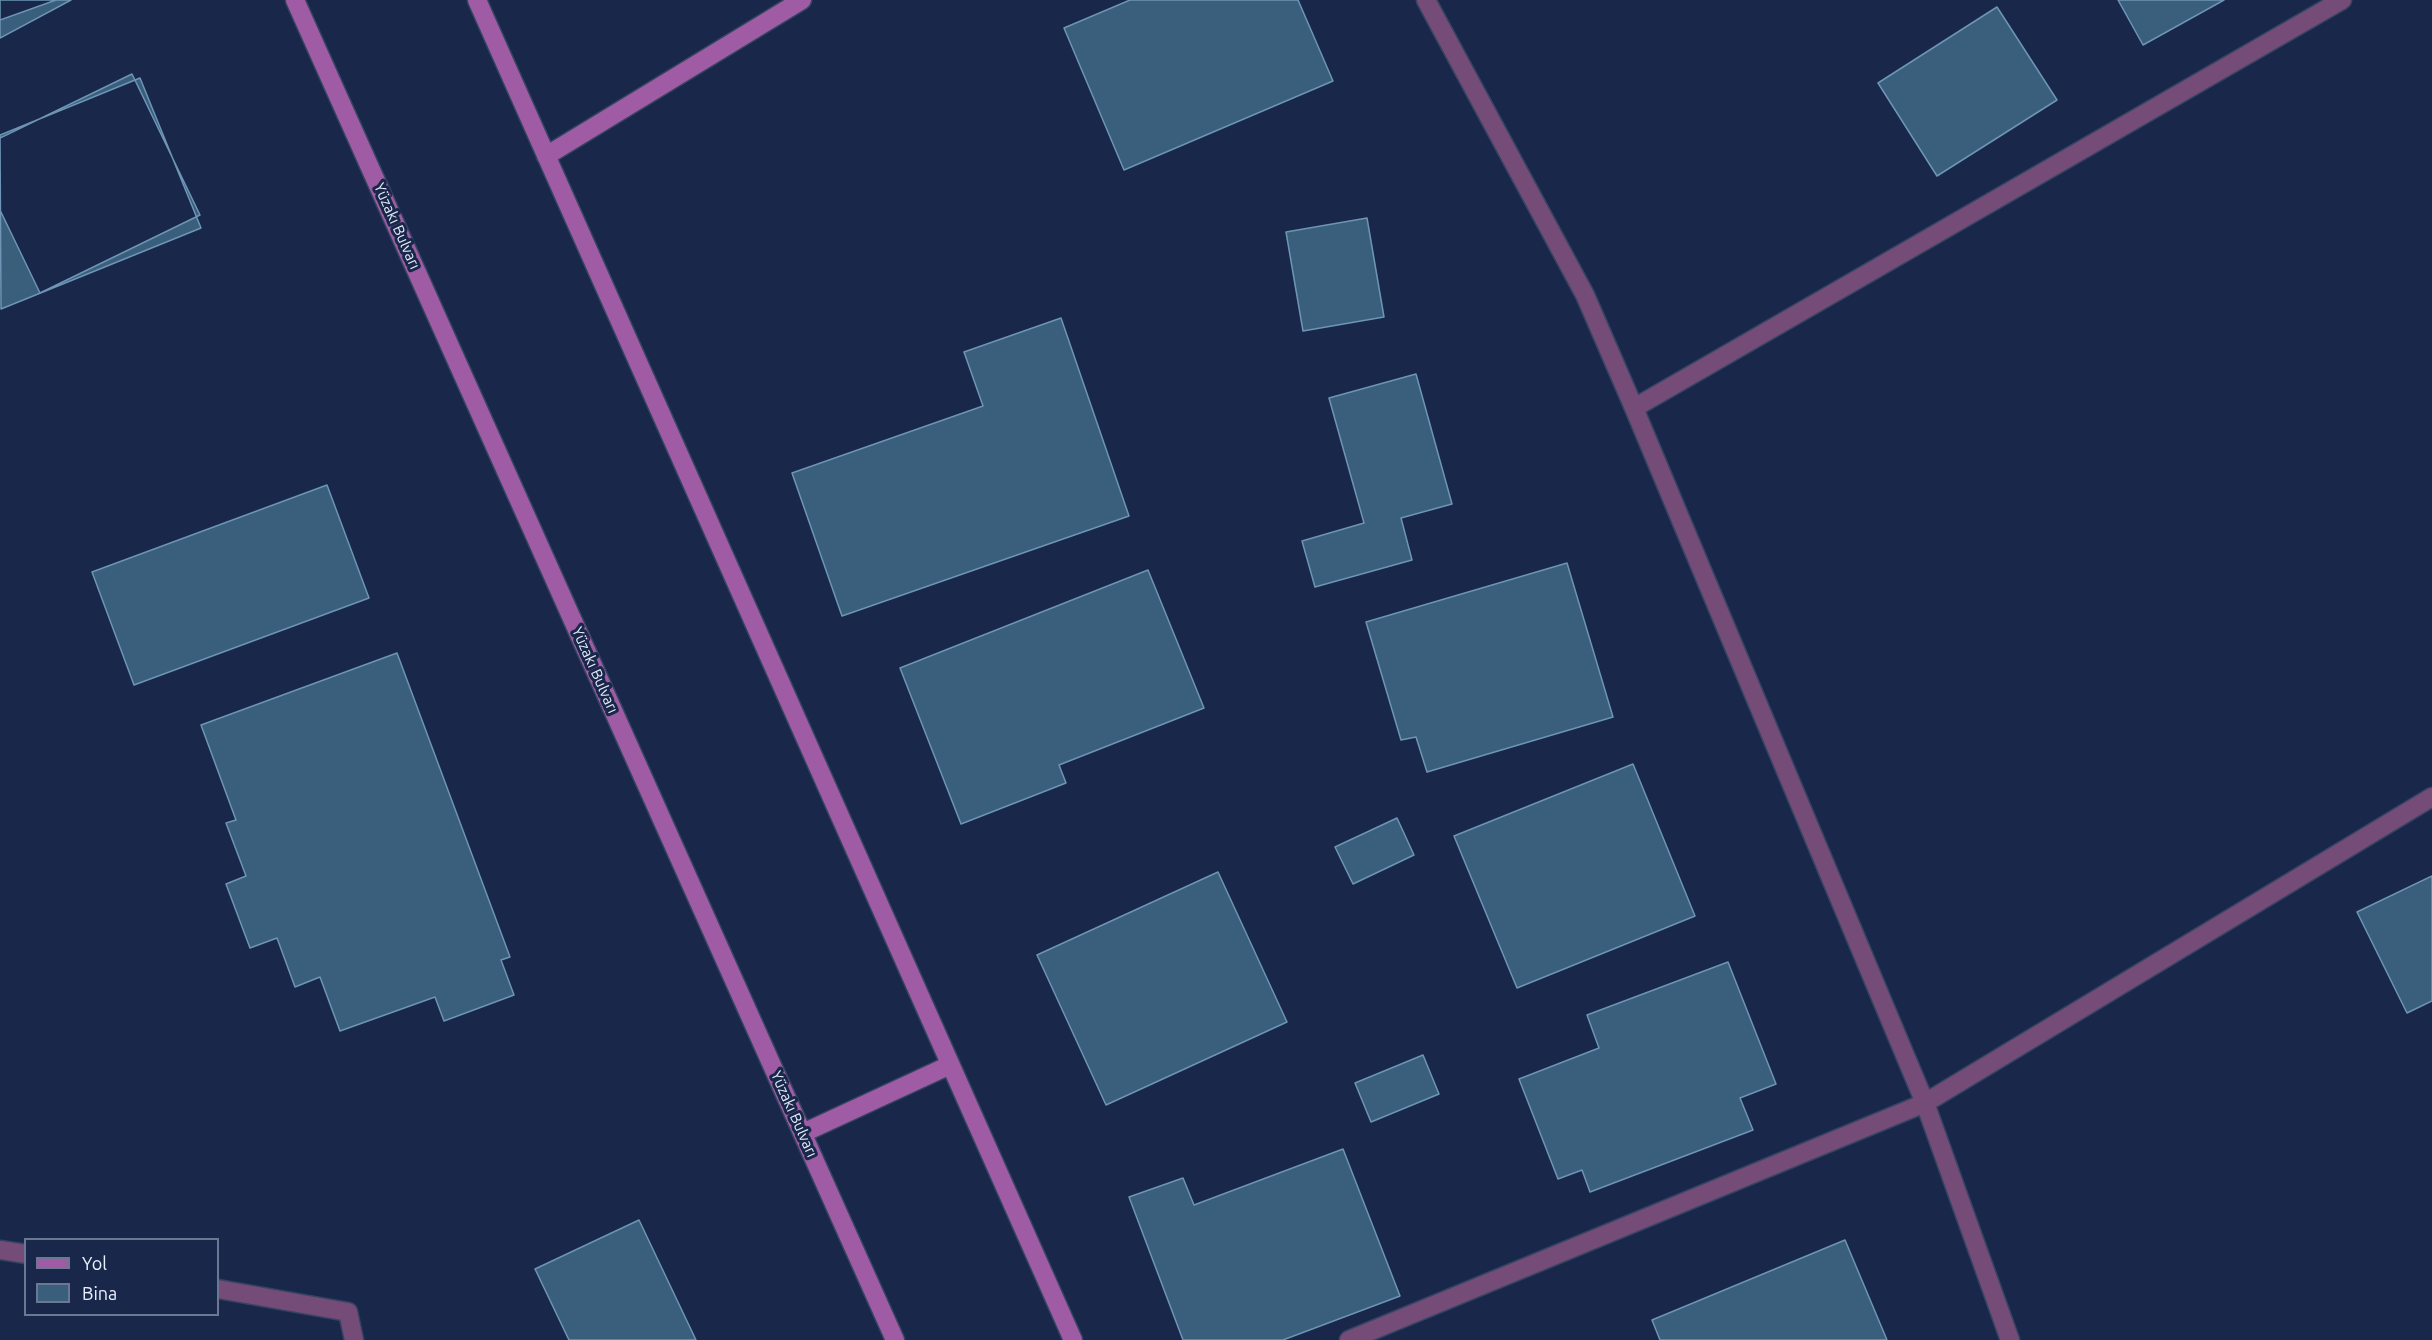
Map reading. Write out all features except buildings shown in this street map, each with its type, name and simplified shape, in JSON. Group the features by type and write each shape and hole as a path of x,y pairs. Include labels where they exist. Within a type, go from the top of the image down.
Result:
{"main road":[{"name":"Yüzakı Bulvarı","path":"295,0 895,1340"},
{"path":"477,0 1073,1340"},
{"path":"546,156 802,0"},
{"path":"803,1133 950,1065"}],"street":[{"path":"1426,0 1585,295 1924,1103 2010,1340"},
{"path":"1634,408 2342,0"},
{"path":"1349,1340 1924,1103 2432,797"},
{"path":"0,1250 24,1254"},
{"path":"219,1289 348,1312 354,1340"}]}
